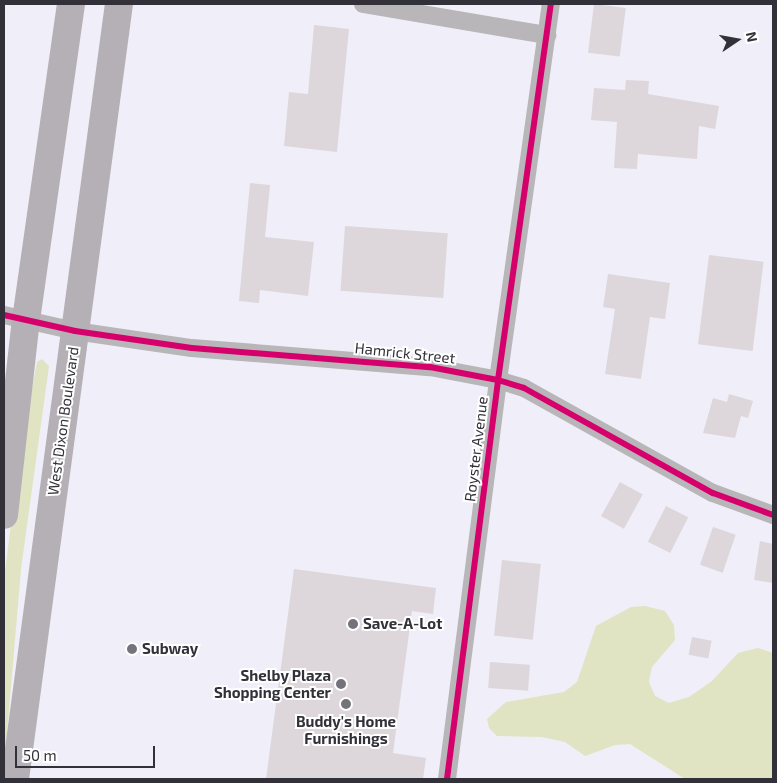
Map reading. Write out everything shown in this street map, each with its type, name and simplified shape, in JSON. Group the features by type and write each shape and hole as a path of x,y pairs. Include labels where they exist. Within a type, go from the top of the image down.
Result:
{"highway":[{"path":"4,515 15,318 71,4"},
{"name":"West Dixon Boulevard","path":"15,779 118,4"}],"street":[{"path":"363,4 547,35"},
{"name":"Royster Avenue","path":"447,779 498,380 551,4"},
{"name":"Hamrick Street","path":"15,318 75,331 192,348 430,367 498,380 553,403 714,493 773,515"}],"green space":[{"path":"42,359 49,366 21,569 4,769 4,579 21,446 37,362"},
{"path":"645,606 665,611 674,625 675,640 652,667 649,682 655,696 669,703 689,697 712,681 738,653 758,648 773,653 773,779 685,779 630,744 615,745 585,756 565,742 542,737 497,736 489,728 487,719 506,702 564,692 577,682 596,626 631,607"}],"building":[{"path":"594,4 626,8 620,57 588,53"},
{"path":"314,25 349,29 337,152 284,146 289,92 308,94"},
{"path":"626,80 649,81 648,94 719,106 715,129 699,126 697,159 638,154 637,169 614,168 617,122 591,120 594,88 625,90"},
{"path":"250,183 270,185 265,237 314,242 308,296 260,290 259,303 239,301"},
{"path":"345,226 448,233 443,298 340,291"},
{"path":"709,255 764,262 753,351 698,344"},
{"path":"608,274 670,283 665,319 650,317 641,379 605,374 615,309 603,307"},
{"path":"729,394 753,401 748,418 741,416 735,438 703,433 713,398 727,402"},
{"path":"620,482 643,495 624,529 601,516"},
{"path":"666,506 688,517 670,553 648,542"},
{"path":"713,527 736,535 723,573 700,565"},
{"path":"760,541 773,544 773,583 754,580"},
{"path":"502,560 541,564 533,640 494,636"},
{"name":"Shelby Plaza Shopping Center","path":"294,569 436,588 433,614 412,611 393,753 426,758 423,779 266,779"},
{"path":"692,637 712,641 708,658 689,655"},
{"path":"490,662 530,665 528,691 488,688"}],"cycle path":[{"path":"447,779 498,380 551,4"},
{"path":"4,315 75,331 192,348 430,367 498,380 524,388 713,493 773,515"}],"place":[{"name":"Save-A-Lot","path":"353,624"},
{"name":"Subway","path":"132,649"},
{"name":"Shelby Plaza Shopping Center","path":"341,684"},
{"name":"Buddy's Home Furnishings","path":"346,704"}]}
